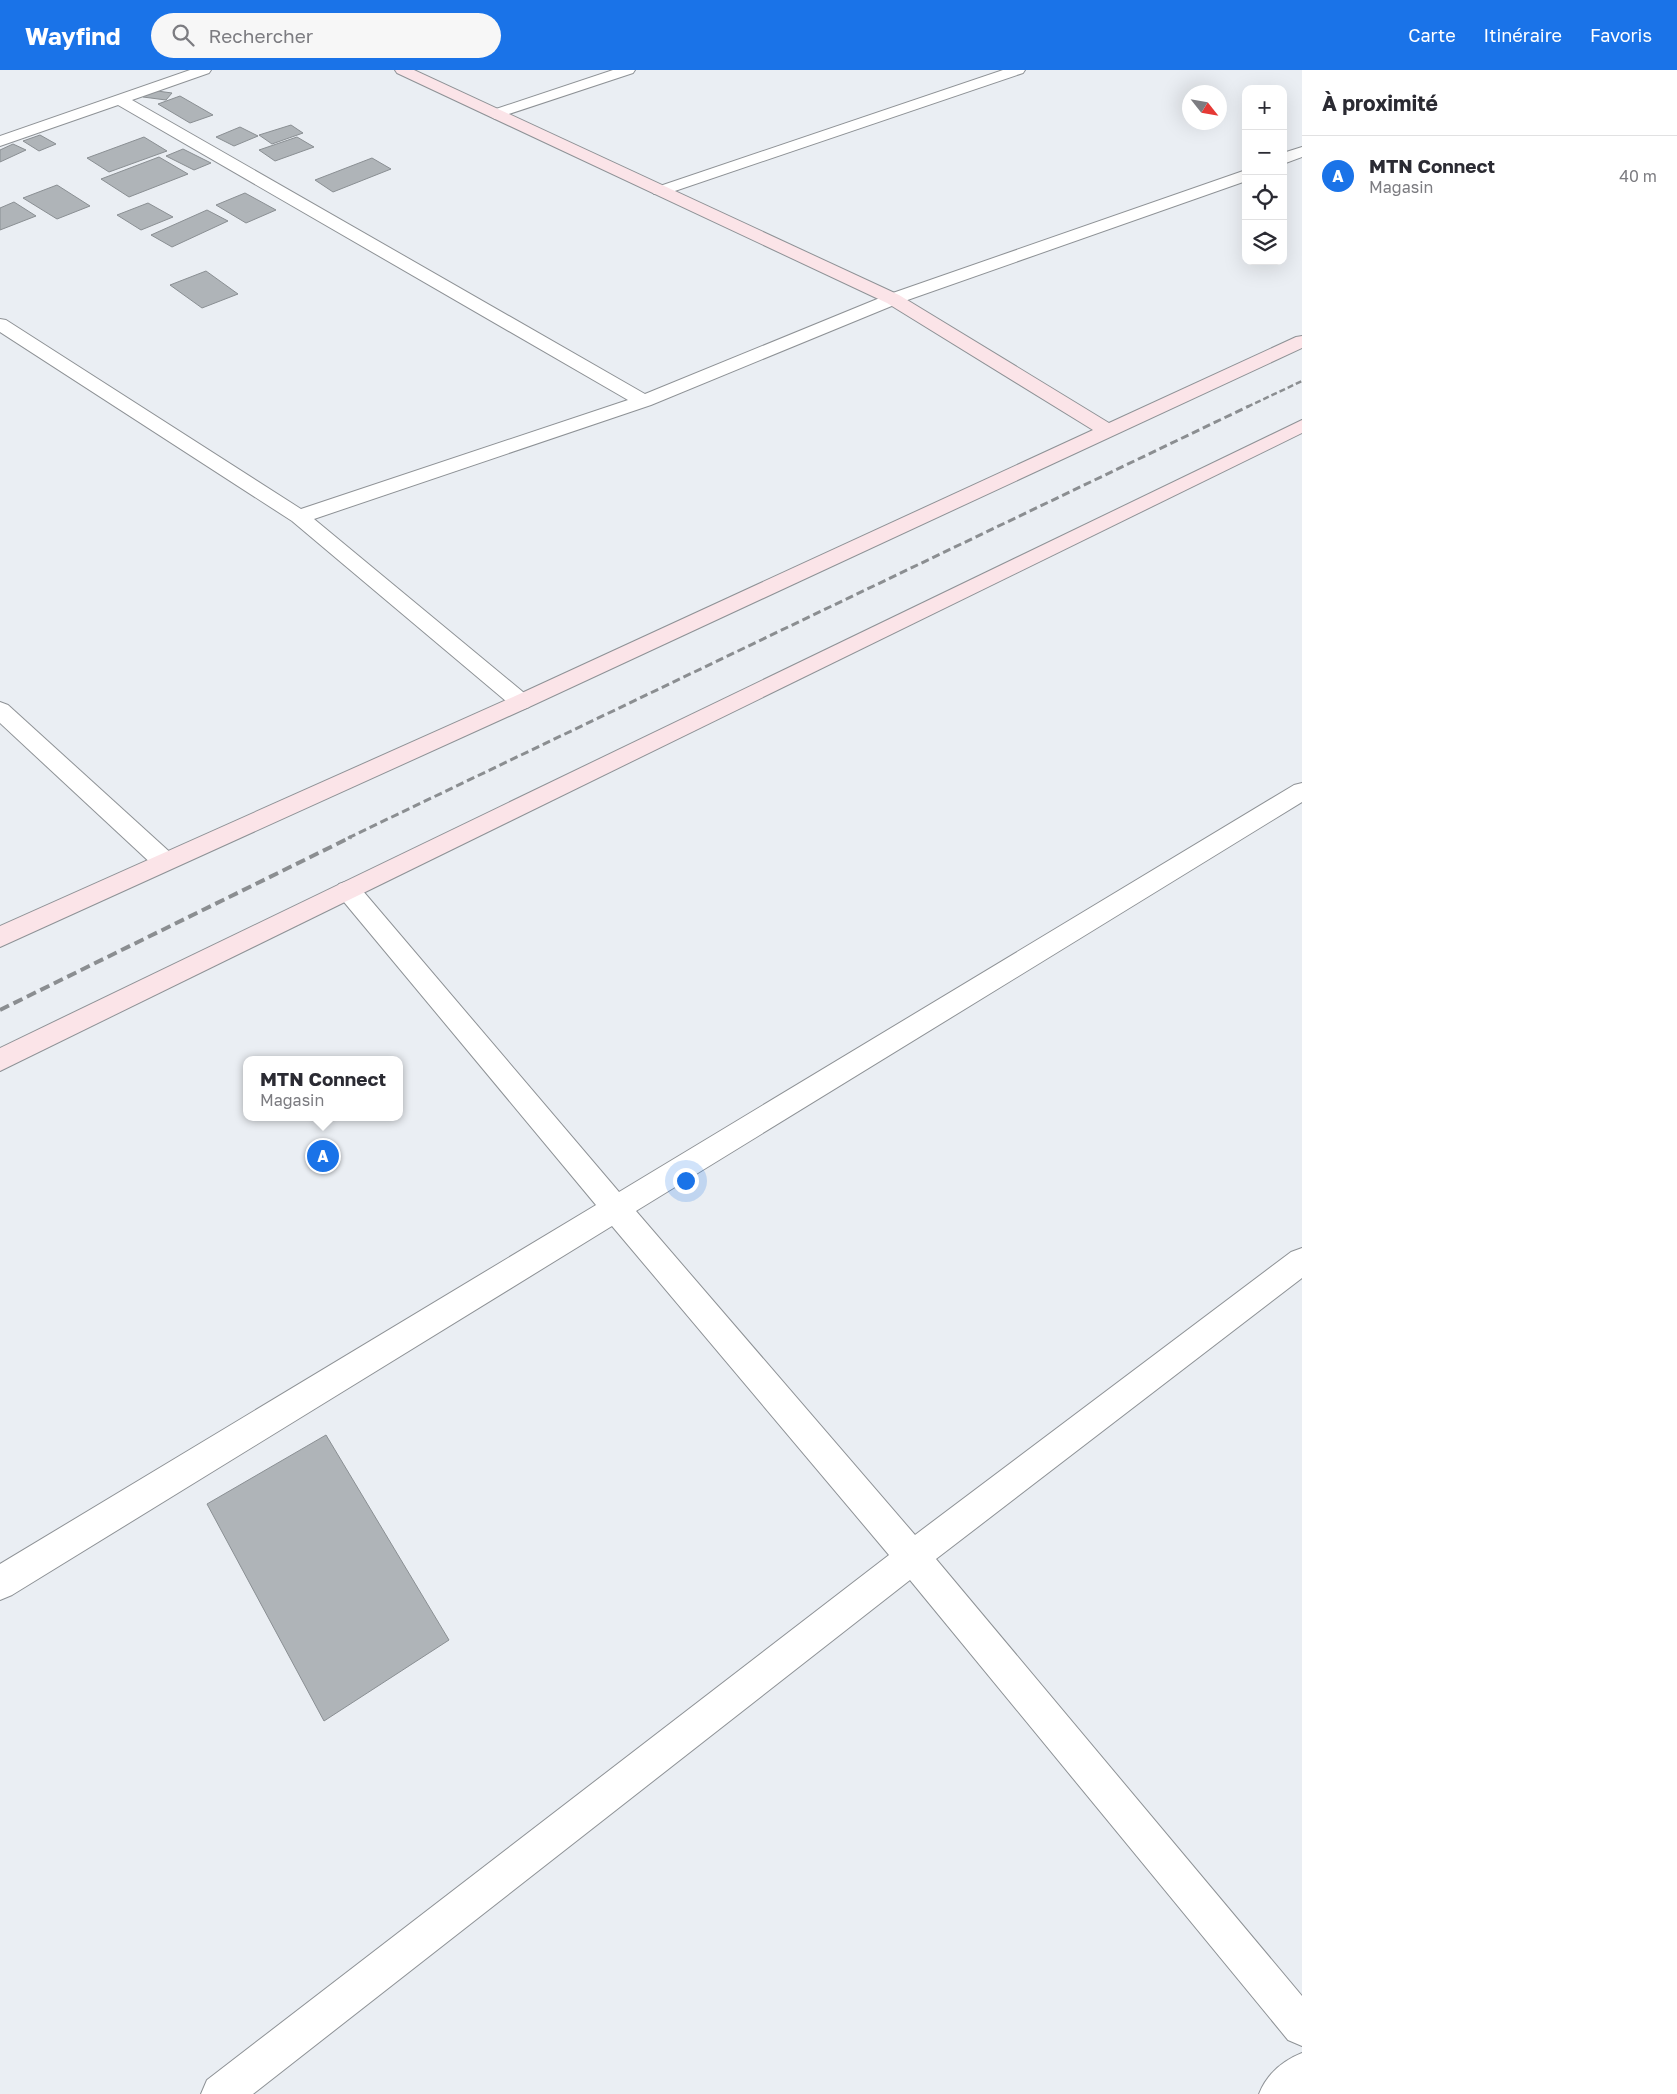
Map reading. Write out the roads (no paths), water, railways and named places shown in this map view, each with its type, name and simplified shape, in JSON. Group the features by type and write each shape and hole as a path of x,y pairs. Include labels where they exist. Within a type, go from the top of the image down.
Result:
{"main road":[{"path":"402,70 893,299 1107,430"},
{"path":"0,937 164,861 521,702 1302,341"},
{"path":"0,1060 1302,426"}],"street":[{"path":"0,141 204,70"},
{"path":"495,114 605,73 628,70"},
{"path":"660,191 1018,70"},
{"path":"120,100 644,401"},
{"path":"1287,158 1302,152"},
{"path":"298,517 644,401 893,299 1242,176"},
{"path":"0,324 298,517 521,702"},
{"path":"0,710 164,861"},
{"path":"0,1583 1302,791"},
{"path":"348,890 616,1209 913,1556 1302,2026"},
{"path":"221,2094 913,1556 1302,1261"},
{"path":"1279,2094 1302,2073"}],"railway":[{"path":"1247,407 1302,381"},
{"path":"348,838 1249,406"},
{"path":"0,1010 351,837"}],"place":[{"name":"MTN Connect","path":"323,1156"}]}
